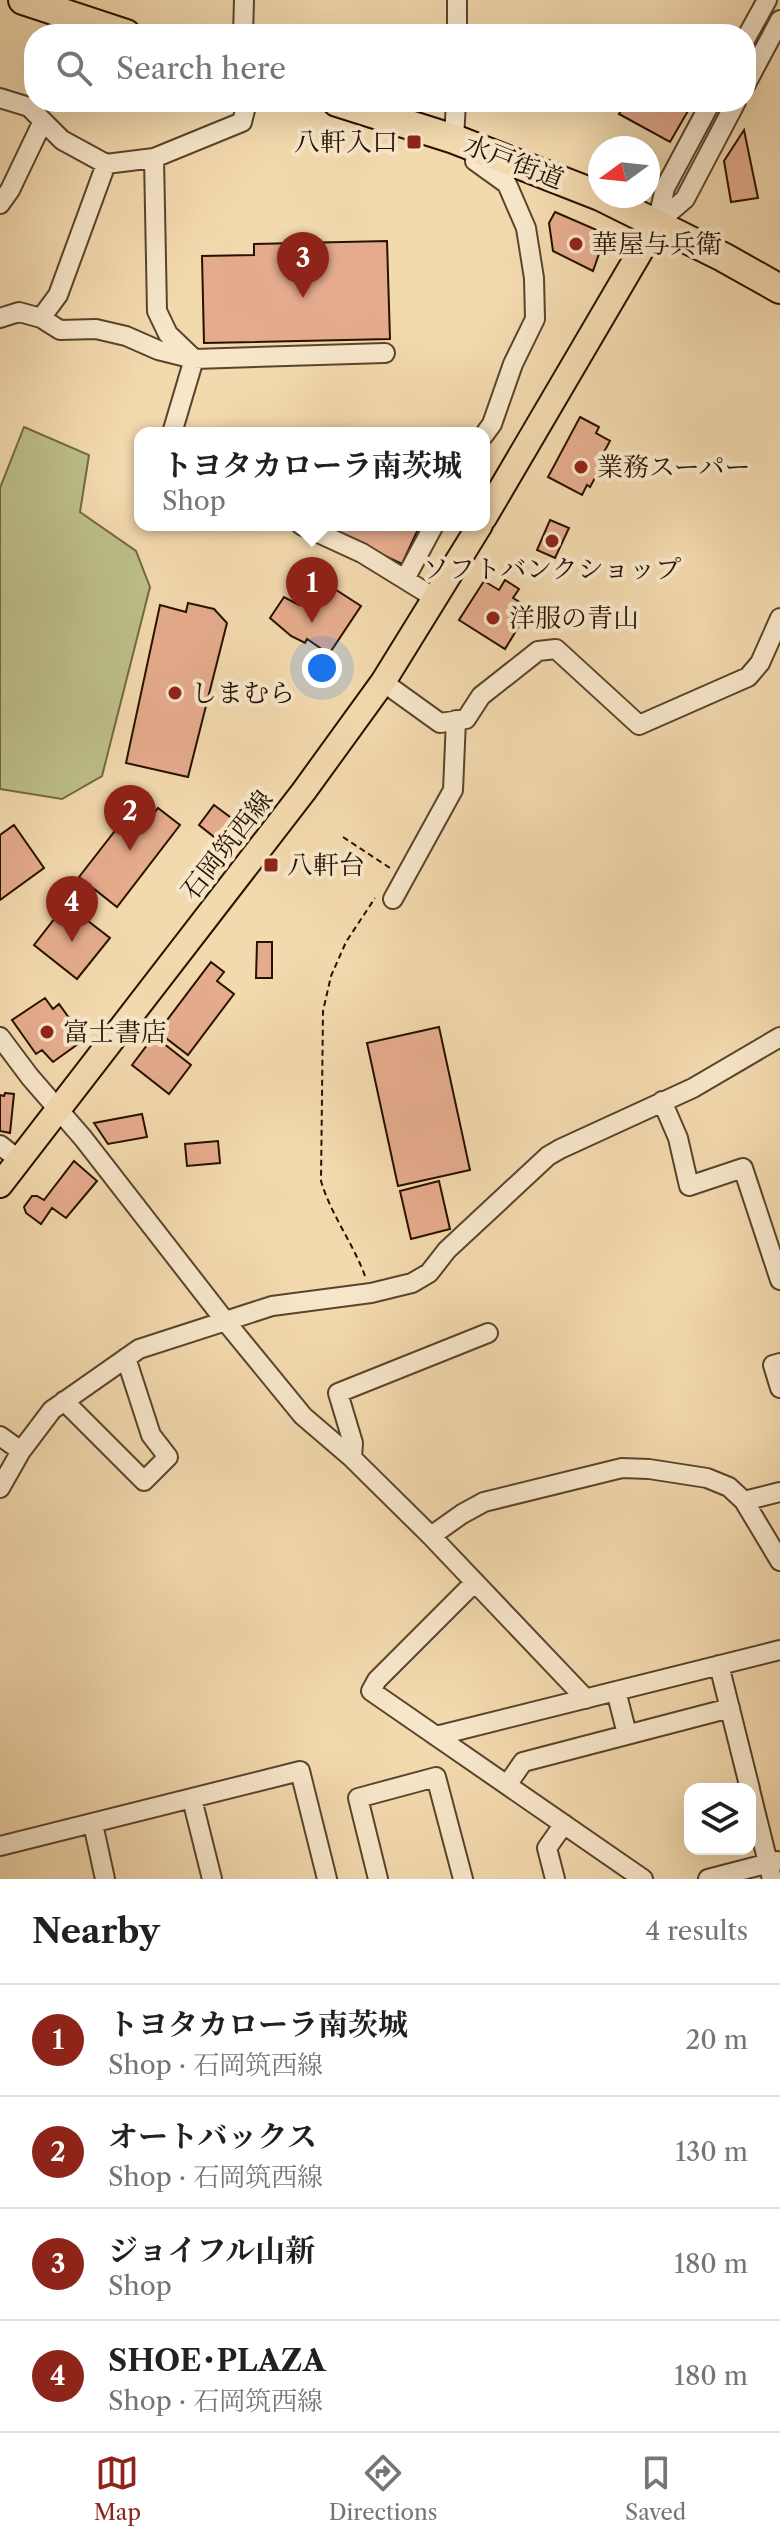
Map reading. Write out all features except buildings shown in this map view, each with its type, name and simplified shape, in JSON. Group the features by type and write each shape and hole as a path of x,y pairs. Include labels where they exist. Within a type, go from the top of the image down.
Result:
{"highway":[{"path":"23,0 96,24"},
{"name":"水戸街道","path":"368,112 465,143 588,191"},
{"name":"水戸街道","path":"625,208 780,289"}],"main road":[{"path":"490,508 657,223"},
{"name":"石岡筑西線","path":"0,1185 9,1153 58,1109 304,791 383,682 476,531"}],"street":[{"path":"243,24 244,0"},
{"path":"457,0 457,24"},
{"path":"754,24 767,0"},
{"path":"756,65 780,20"},
{"path":"0,98 24,105"},
{"path":"34,112 62,140 106,164 154,158 242,122 244,112"},
{"path":"458,112 465,143 475,161 507,184 526,228 534,278 535,319 513,364 490,427"},
{"path":"657,223 665,188 706,112"},
{"path":"657,223 685,199 731,112"},
{"path":"0,204 10,190 43,121"},
{"path":"154,158 157,311 168,334 194,359"},
{"path":"41,318 58,295 106,164"},
{"path":"0,318 19,312 41,318 60,330 96,329 194,359 385,353"},
{"path":"174,427 194,359"},
{"path":"314,531 362,553 435,598"},
{"path":"405,579 431,531"},
{"path":"383,682 440,723 466,719 481,696 538,651 556,649 639,725 748,677 760,663 780,618"},
{"path":"387,894 404,878 453,790 456,720"},
{"path":"0,1037 303,1416 352,1458 431,1536 586,1699"},
{"path":"0,1488 21,1451 52,1410 139,1349 272,1306 371,1293 412,1283 429,1273 455,1242 533,1168 560,1149 723,1072 780,1037"},
{"path":"662,1101 678,1138 689,1186 743,1168 780,1280"},
{"path":"352,1458 353,1443 338,1393 488,1333"},
{"path":"64,1401 144,1481 168,1457 151,1435 126,1358"},
{"path":"780,1363 773,1365 780,1388"},
{"path":"0,1436 21,1451"},
{"path":"431,1536 484,1502 622,1468 649,1469 707,1478 729,1487 744,1501 780,1561"},
{"path":"744,1501 780,1492"},
{"path":"475,1582 377,1680 371,1691 637,1877"},
{"path":"436,1736 780,1650"},
{"path":"719,1665 748,1783"},
{"path":"616,1691 627,1734"},
{"path":"507,1785 523,1762 730,1708"},
{"path":"0,1846 300,1771 327,1879"},
{"path":"378,1879 358,1798 436,1777 463,1879"},
{"path":"192,1799 212,1879"},
{"path":"708,1879 773,1867 756,1810"},
{"path":"93,1824 105,1879"},
{"path":"555,1879 547,1848 564,1824"}],"path":[{"path":"343,837 404,878"},
{"path":"371,1293 360,1264 328,1206 321,1181 323,1011 331,976 346,942 387,894"}],"green space":[{"path":"24,427 89,455 80,512 136,551 150,587 102,776 62,799 0,789 0,488"}],"place":[{"name":"八軒入口","path":"414,142"},
{"name":"華屋与兵衛","path":"576,244"},
{"name":"ジョイフル山新","path":"303,298"},
{"name":"業務スーパー","path":"581,467"},
{"name":"ソフトバンクショップ","path":"552,541"},
{"name":"洋服の青山","path":"493,618"},
{"name":"トヨタカローラ南茨城","path":"312,623"},
{"name":"しまむら","path":"175,693"},
{"name":"オートバックス","path":"130,851"},
{"name":"八軒台","path":"271,865"},
{"name":"SHOE･PLAZA","path":"72,942"},
{"name":"富士書店","path":"47,1032"}]}
